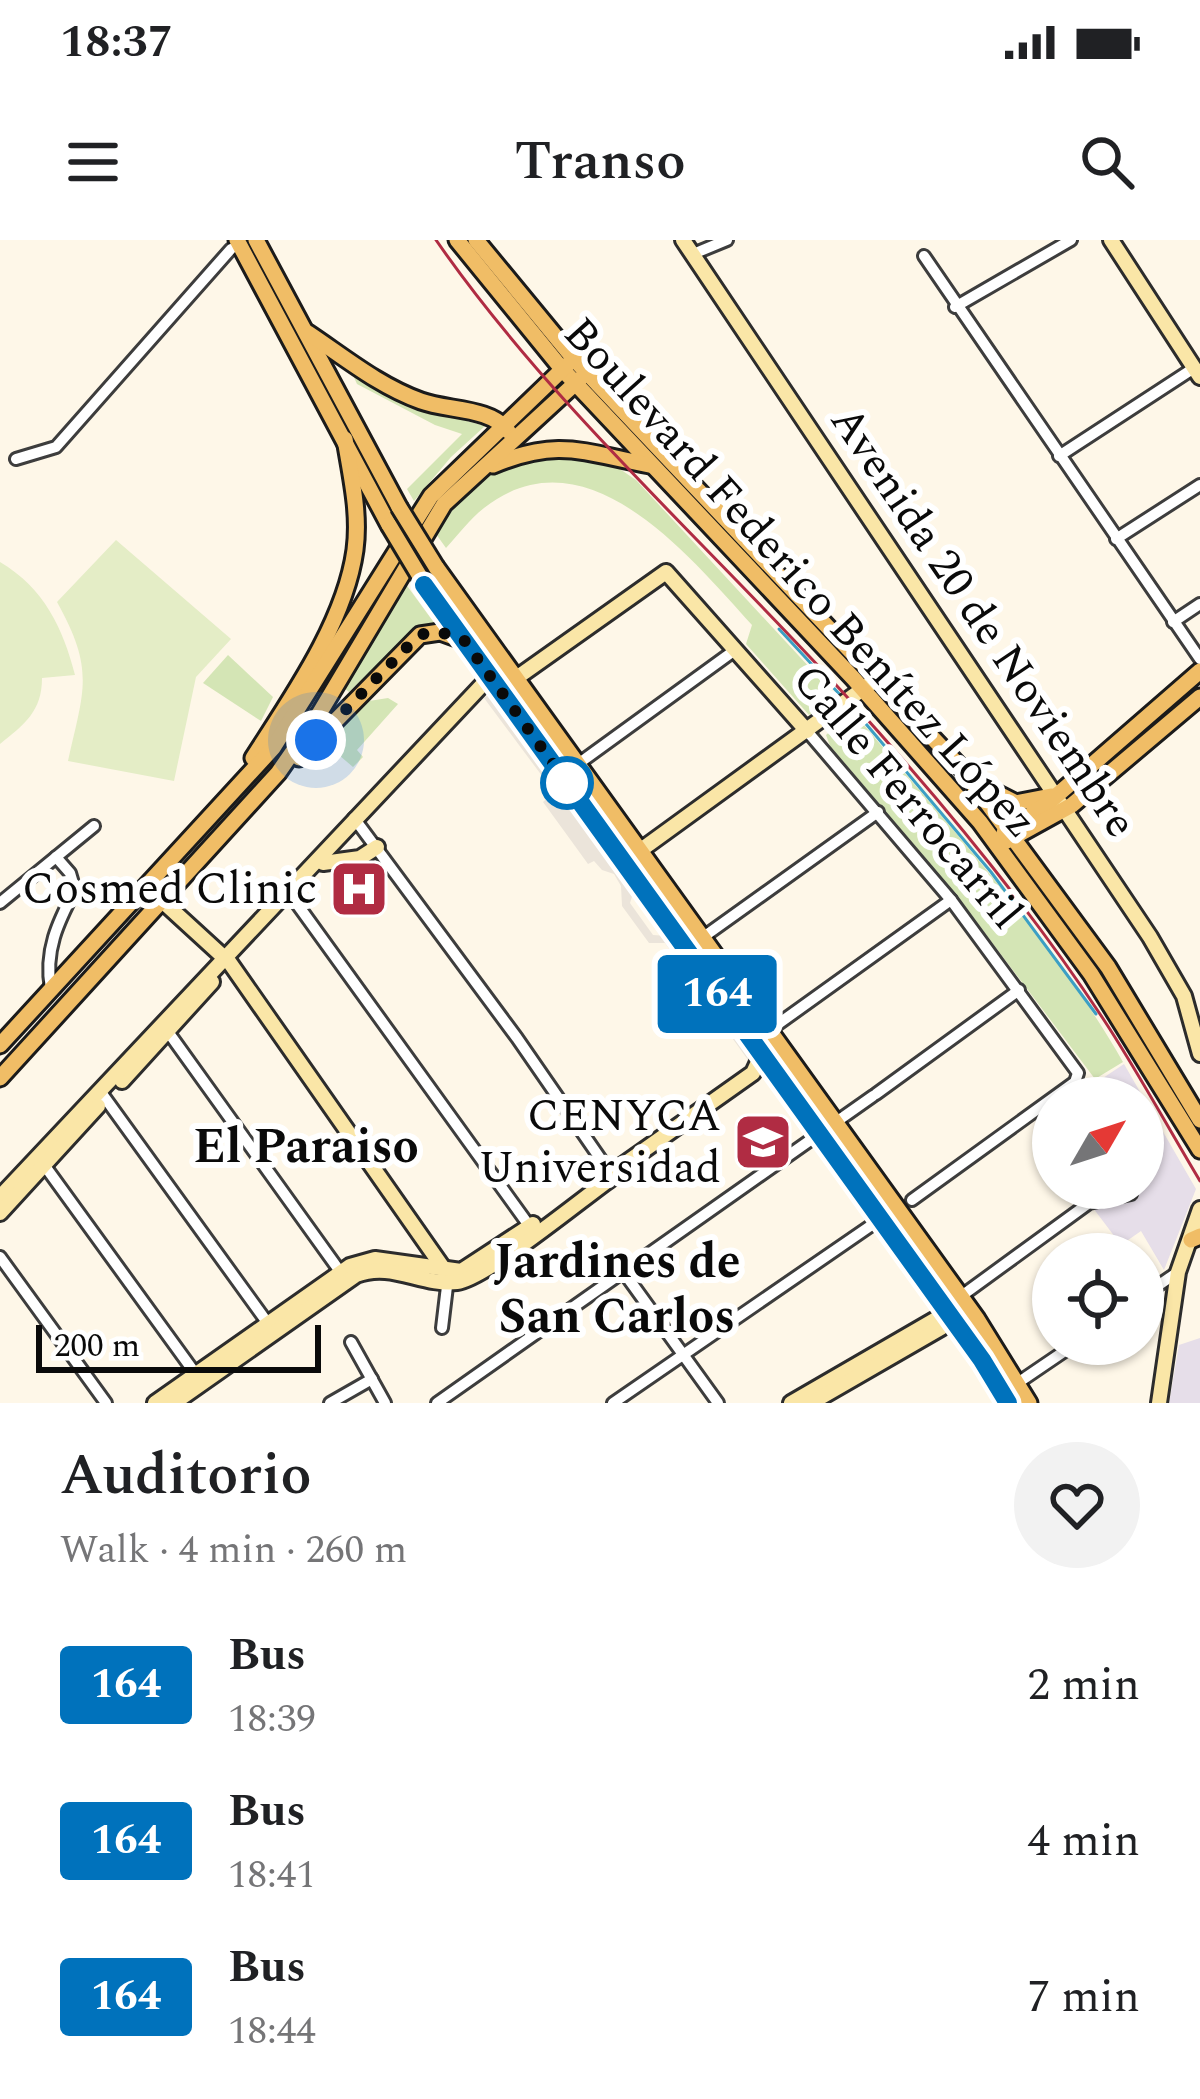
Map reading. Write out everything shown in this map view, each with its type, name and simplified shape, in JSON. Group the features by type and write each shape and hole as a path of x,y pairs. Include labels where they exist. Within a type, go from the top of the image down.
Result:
{"main road":[{"path":"256,240 436,567 964,1302 1029,1403"},
{"name":"Boulevard Federico Benítez López","path":"458,240 568,364 870,684 980,822 1007,841 1108,967 1200,1120"},
{"name":"Boulevard Federico Benítez López","path":"476,240 568,364"},
{"path":"234,244 424,585 1005,1398"},
{"path":"305,331 400,392 438,406 493,417 509,435 507,446"},
{"path":"311,675 431,496 568,364"},
{"path":"262,793 330,693 440,510 581,378"},
{"name":"Boulevard Federico Benítez López","path":"581,378 652,465 870,684 963,770 1200,1150"},
{"path":"0,1045 273,748 336,618 355,553 355,505 345,439"},
{"path":"479,471 559,447 652,465"},
{"path":"0,1078 262,793 420,635 440,632 464,640"},
{"path":"1007,841 1200,671"},
{"path":"311,675 330,693 352,703"},
{"path":"1007,841 1064,810 1200,697"},
{"path":"963,770 994,794 1016,803 1054,795"},
{"path":"0,1031 27,1016"}],"street":[{"name":"Avenida 20 de Noviembre","path":"683,240 818,452 1173,976 1190,1013 1200,1054"},
{"path":"693,254 727,240"},
{"path":"956,307 1071,240"},
{"path":"1059,456 1197,373 1111,240"},
{"path":"16,459 56,447 234,244"},
{"path":"924,256 1200,659"},
{"path":"1116,539 1200,485"},
{"name":"Calle Ferrocarril","path":"515,680 666,572 878,812 1019,990 1078,1078 912,1200"},
{"path":"1173,622 1200,604"},
{"path":"578,764 735,650"},
{"path":"289,893 323,863 490,678 515,680"},
{"path":"623,863 870,684"},
{"path":"702,938 878,812"},
{"path":"357,821 615,1171"},
{"path":"0,1198 103,1095 357,821"},
{"path":"0,903 94,826"},
{"path":"323,863 360,858 377,847"},
{"path":"51,989 49,953 75,890 70,872 56,857"},
{"path":"147,886 226,960 447,1277 442,1328"},
{"path":"289,893 532,1230"},
{"path":"155,1403 375,1258 447,1277 472,1268 753,1073 774,1027 950,900"},
{"path":"437,1403 1019,990"},
{"path":"164,1027 343,1275"},
{"path":"103,1095 271,1327"},
{"path":"0,1213 41,1160"},
{"path":"41,1160 199,1378"},
{"path":"811,1403 948,1316 1081,1209"},
{"path":"1159,1403 1178,1272 1195,1238 1200,1209"},
{"path":"613,1403 895,1210"},
{"path":"0,1258 106,1403"},
{"path":"1164,1282 1178,1272"},
{"path":"625,1274 718,1403"},
{"path":"790,1403 948,1316"},
{"path":"351,1342 385,1403"},
{"path":"1005,1398 1044,1365"},
{"path":"174,1403 199,1378"},
{"path":"330,1403 372,1379"}],"shaded area":[{"path":"495,697 546,767 548,779 634,890 630,903 653,935 668,936 751,1053 748,1060 713,1018 716,1015 665,943 649,943 622,906 621,886 614,874 594,861 588,864 543,802 554,792 484,698"},
{"path":"1124,1064 1131,1077 1104,1077"},
{"path":"1164,1133 1196,1189 1164,1270 1164,1233 1112,1233 1094,1209 1164,1209"},
{"path":"1200,1338 1200,1403 1169,1403 1179,1345"}],"green space":[{"path":"352,373 427,410 485,426 414,501 407,489 462,434 357,384"},
{"path":"548,453 611,463 636,480 836,696 809,715 746,644 752,625 698,566 633,511 597,492 560,483 522,487 484,508 446,548 436,534 471,489 495,472"},
{"path":"116,540 231,639 196,677 174,781 68,761 83,680 77,645 57,602"},
{"path":"0,562 29,584 50,611 75,675 42,678 30,716 0,744"},
{"path":"405,583 435,624 416,629 349,692 343,687"},
{"path":"228,655 273,697 261,721 203,683"},
{"path":"388,698 398,704 357,750 363,757 353,767 326,744 369,701"},
{"path":"853,712 1030,925 1123,1062 1093,1077 957,896 830,746 826,735"}],"waterway":[{"path":"779,629 843,698"},
{"path":"850,705 991,872 1096,1014"}],"railway":[{"path":"436,240 481,301 581,418 848,698 981,853 1102,1017 1200,1181"}],"bus line":[{"name":"164","path":"424,585 982,1360 1008,1403"}],"place":[{"name":"Cosmed Clinic","path":"359,889"},
{"name":"CENYCA Universidad","path":"763,1142"}],"district":[{"name":"El Paraiso","path":"306,1147"},
{"name":"Jardines de San Carlos","path":"617,1290"}],"route":[{"path":"316,740 416,638 440,632 464,640 567,783"}]}
